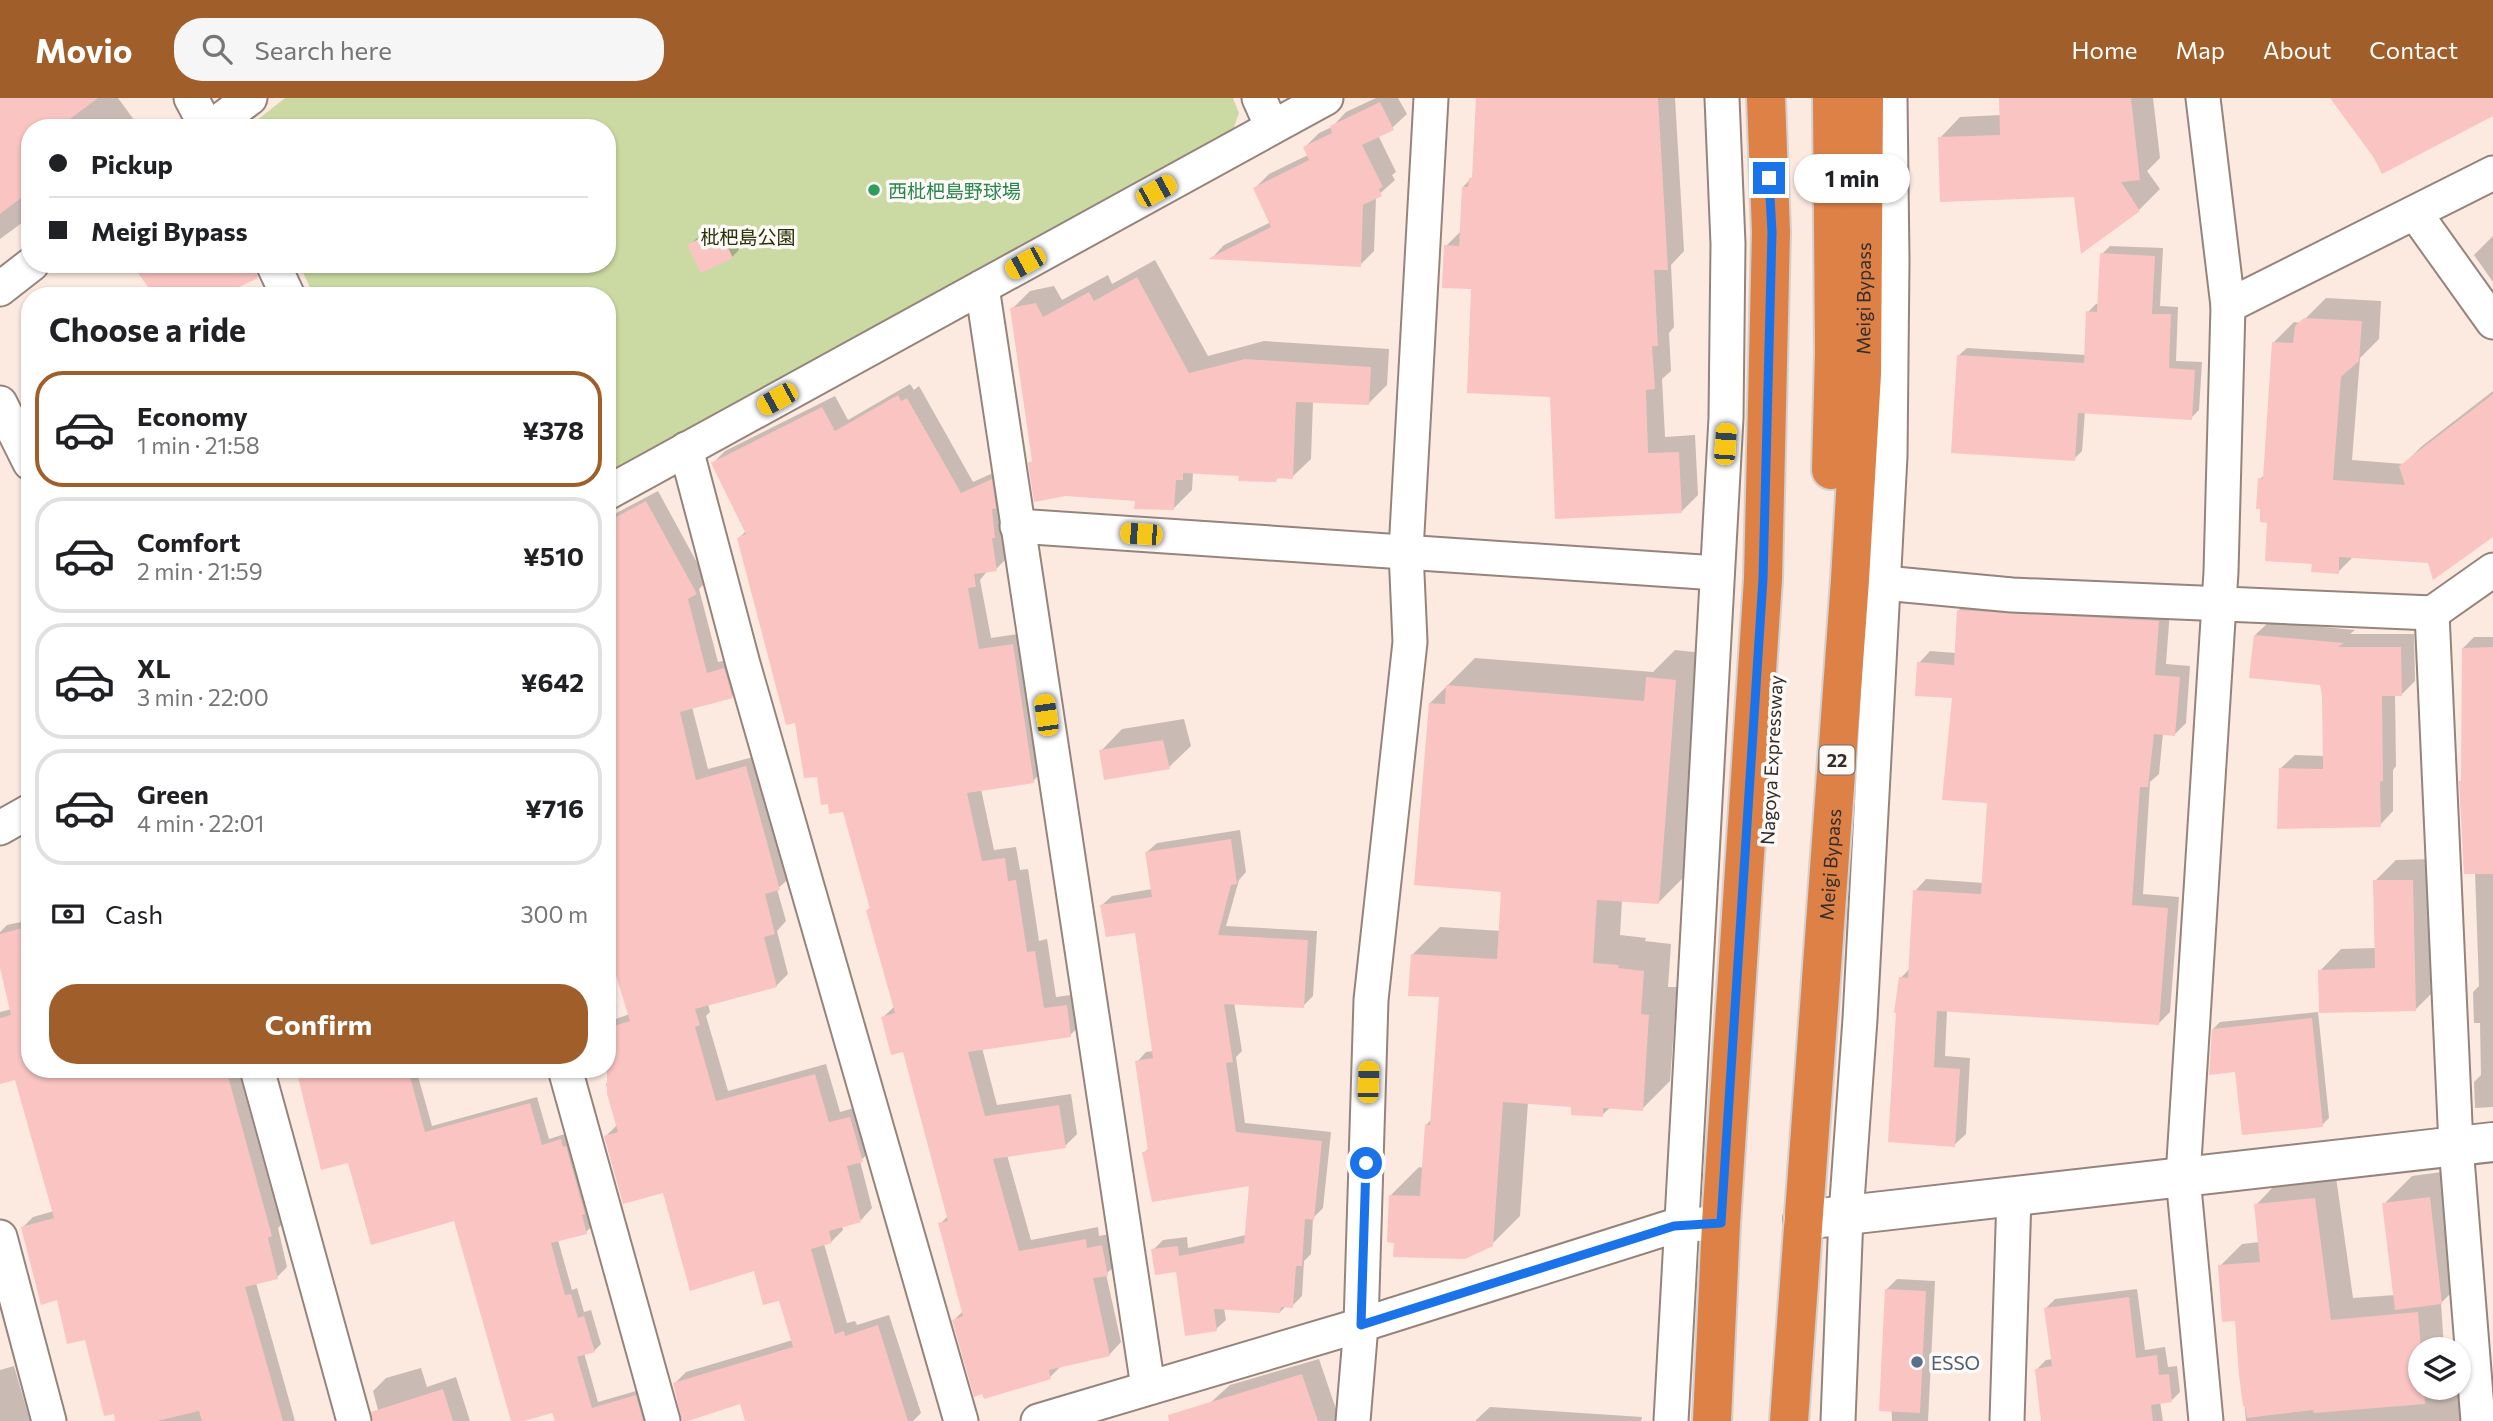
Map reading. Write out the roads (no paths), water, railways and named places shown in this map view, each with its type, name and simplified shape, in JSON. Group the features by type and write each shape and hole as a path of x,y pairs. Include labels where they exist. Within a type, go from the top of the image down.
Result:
{"highway":[{"path":"1712,1421 1721,1223 1763,579 1772,232 1766,98"},
{"name":"Nagoya Expressway","path":"1733,1421 1793,340 1789,98"},
{"path":"1779,1421 1823,729 1834,353 1832,98"},
{"name":"Meigi Bypass","path":"1789,1421 1850,580 1861,374 1864,98"}],"street":[{"path":"191,98 203,119"},
{"path":"221,119 250,98"},
{"path":"616,488 982,287 1265,113 1326,98"},
{"path":"1353,1421 1361,1325 1371,1000 1410,642 1406,551 1431,98"},
{"path":"1671,1421 1727,418 1728,244 1722,98"},
{"path":"1838,1421 1846,1216 1890,456 1890,98"},
{"path":"2203,98 2228,306 2219,604 2183,1177 2206,1421"},
{"path":"2228,306 2493,173"},
{"path":"2416,213 2493,322"},
{"path":"0,289 21,273"},
{"path":"982,287 1148,1387"},
{"path":"0,402 21,445"},
{"path":"687,449 743,664 961,1421"},
{"path":"1017,526 1717,573"},
{"path":"1884,583 2012,595 2432,613 2493,570"},
{"path":"2432,613 2455,1146 2478,1421"},
{"path":"0,828 21,816"},
{"path":"1821,975 1854,1093"},
{"path":"259,1078 354,1421"},
{"path":"568,1078 663,1421"},
{"path":"1803,1220 2493,1142"},
{"path":"2007,1421 2014,1196"},
{"path":"1038,1421 1361,1325 1682,1225 1721,1223"},
{"path":"0,1237 49,1421"},
{"path":"1814,1421 1839,1379"}],"place":[{"name":"西枇杷島野球場","path":"874,190"},
{"name":"ESSO","path":"1917,1362"}],"park label":[{"name":"枇杷島公園","path":"748,236"}]}
